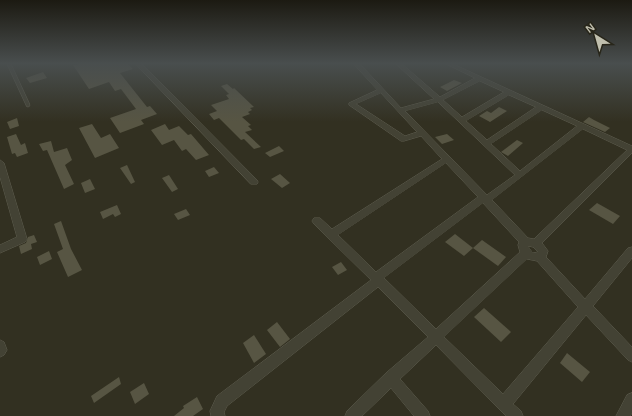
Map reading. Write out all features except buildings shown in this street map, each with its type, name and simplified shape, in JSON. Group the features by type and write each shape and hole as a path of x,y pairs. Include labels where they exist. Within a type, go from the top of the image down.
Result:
{"street":[{"path":"157,83 254,182"},
{"path":"376,83 484,199 526,248 535,257 539,257 632,356"},
{"path":"421,83 520,175"},
{"path":"400,110 439,100 470,83"},
{"path":"352,416 526,248 536,244 632,149 491,83"},
{"path":"382,90 351,104 404,139 422,133"},
{"path":"461,121 509,92"},
{"path":"486,144 541,107"},
{"path":"218,416 217,411 222,401 377,279 484,199 520,175 582,126"},
{"path":"331,234 447,159"},
{"path":"0,163 22,239 0,249"},
{"path":"317,221 516,416"},
{"path":"536,244 543,251 542,255 539,257"},
{"path":"504,404 632,251"},
{"path":"0,346 0,351"},
{"path":"391,378 423,416"},
{"path":"623,416 632,400"}],"lane":[{"path":"18,83 28,105"}]}
